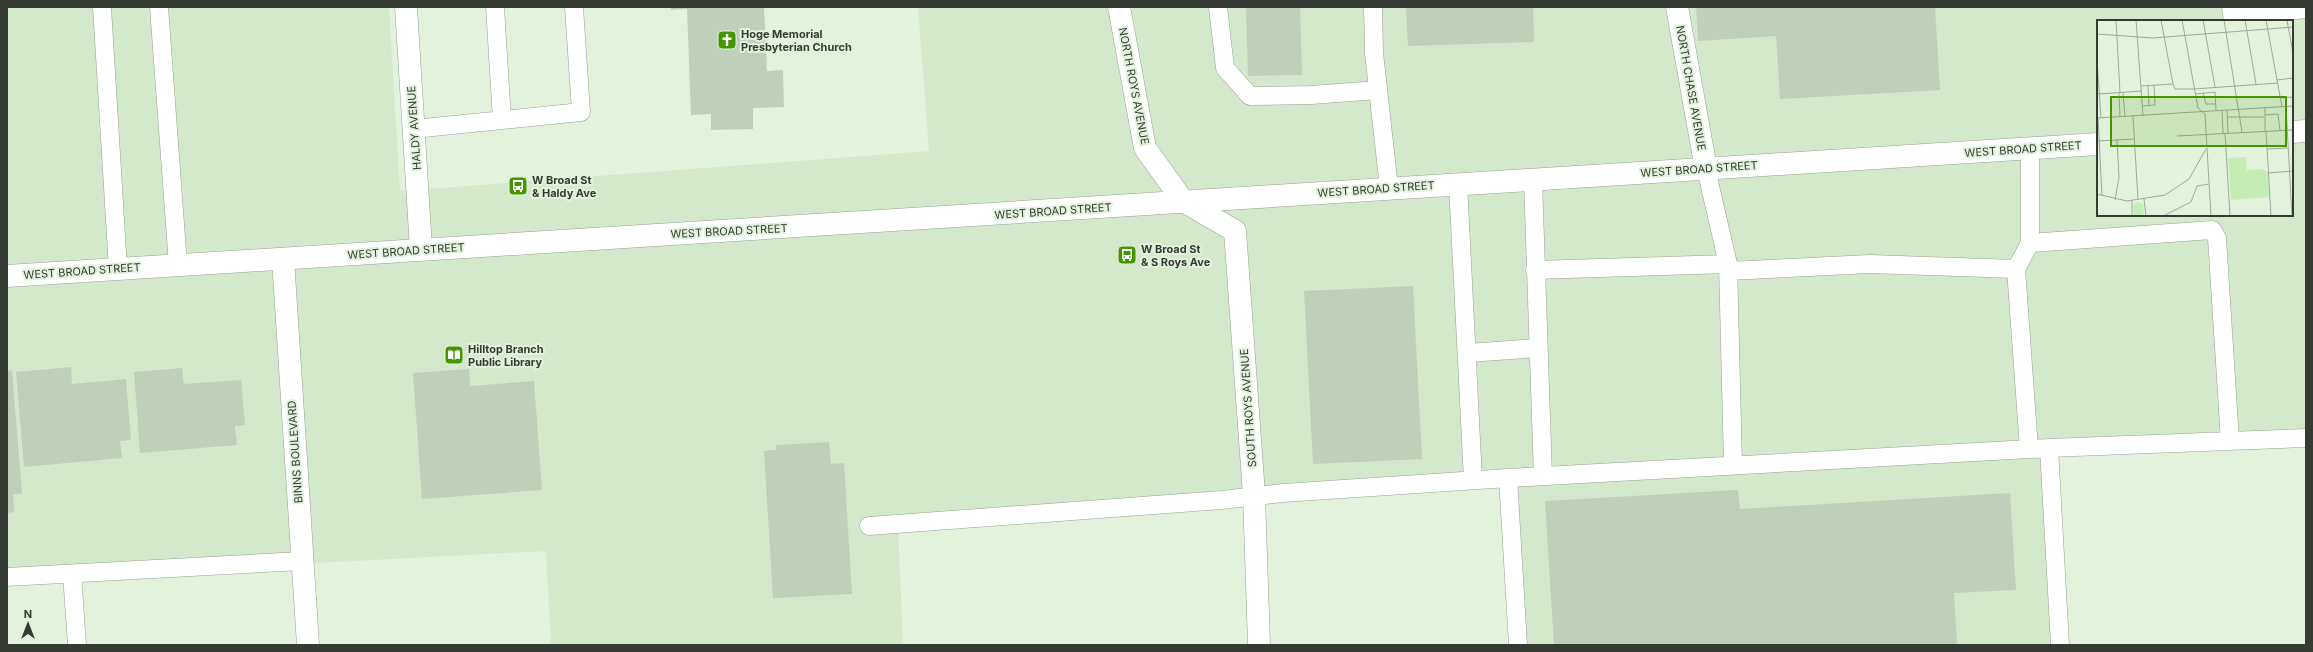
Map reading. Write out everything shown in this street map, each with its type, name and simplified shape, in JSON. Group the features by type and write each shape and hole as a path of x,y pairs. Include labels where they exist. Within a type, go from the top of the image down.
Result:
{"main road":[{"name":"HALDY AVENUE","path":"406,7 421,249"},
{"name":"NORTH ROYS AVENUE","path":"1119,7 1145,148 1183,202"},
{"name":"NORTH CHASE AVENUE","path":"1677,7 1706,169"},
{"path":"2293,132 2306,131"},
{"name":"WEST BROAD STREET","path":"7,276 421,249 1021,214 1389,188 2097,144"},
{"name":"SOUTH ROYS AVENUE","path":"1183,202 1235,232 1254,496 1259,645"},
{"name":"BINNS BOULEVARD","path":"283,259 308,645"}],"lane":[{"path":"102,7 118,269"},
{"path":"159,7 178,265"},
{"path":"495,7 502,120"},
{"path":"414,129 581,112 574,7"},
{"path":"1218,7 1225,68 1250,96 1311,95 1378,90"},
{"path":"1373,7 1374,53 1389,188"},
{"path":"2234,15 2306,9"},
{"path":"2029,449 2016,269 2030,243 2030,148"},
{"path":"1706,169 1728,267 1733,466"},
{"path":"1533,180 1543,476"},
{"path":"1458,184 1468,352 1473,480"},
{"path":"2030,243 2212,230 2217,238 2230,441"},
{"path":"1535,270 1870,264 2016,269"},
{"path":"1468,352 1538,348"},
{"path":"869,526 1473,480 2029,449 2306,438"},
{"path":"2049,448 2060,645"},
{"path":"1508,478 1518,645"},
{"path":"7,577 302,561"},
{"path":"72,574 77,645"}],"shaded area":[{"path":"7,7 389,7 400,191 929,151 918,7 2306,7 2306,445 2059,456 2068,645 1517,645 1510,486 898,523 903,645 551,645 546,551 7,579"}],"building":[{"name":"Hoge Memorial Presbyterian Church","path":"671,7 764,7 767,71 783,70 784,107 753,108 753,129 711,130 711,114 691,115 687,9 671,10"},
{"path":"1246,7 1300,7 1302,75 1248,76"},
{"path":"1406,7 1533,7 1534,42 1408,46"},
{"path":"1696,7 1935,7 1940,90 1780,99 1776,36 1698,41"},
{"path":"1413,286 1422,459 1313,464 1304,291"},
{"path":"71,367 72,384 126,379 131,440 120,441 122,458 24,467 16,372"},
{"path":"182,368 184,384 241,380 245,425 235,426 237,445 140,453 134,372"},
{"path":"469,369 470,386 534,381 542,490 422,499 413,373"},
{"path":"12,370 22,494 13,494 14,512 7,513 7,371"},
{"path":"829,442 831,464 844,463 852,594 773,598 764,451 776,450 776,445"},
{"path":"1738,490 1740,509 2010,493 2016,590 1954,593 1957,645 1554,645 1545,501"}],"place":[{"name":"Hoge Memorial Presbyterian Church","path":"727,40"},
{"name":"W Broad St & Haldy Ave","path":"518,186"},
{"name":"W Broad St & S Roys Ave","path":"1127,255"},
{"name":"Hilltop Branch Public Library","path":"454,355"}]}
